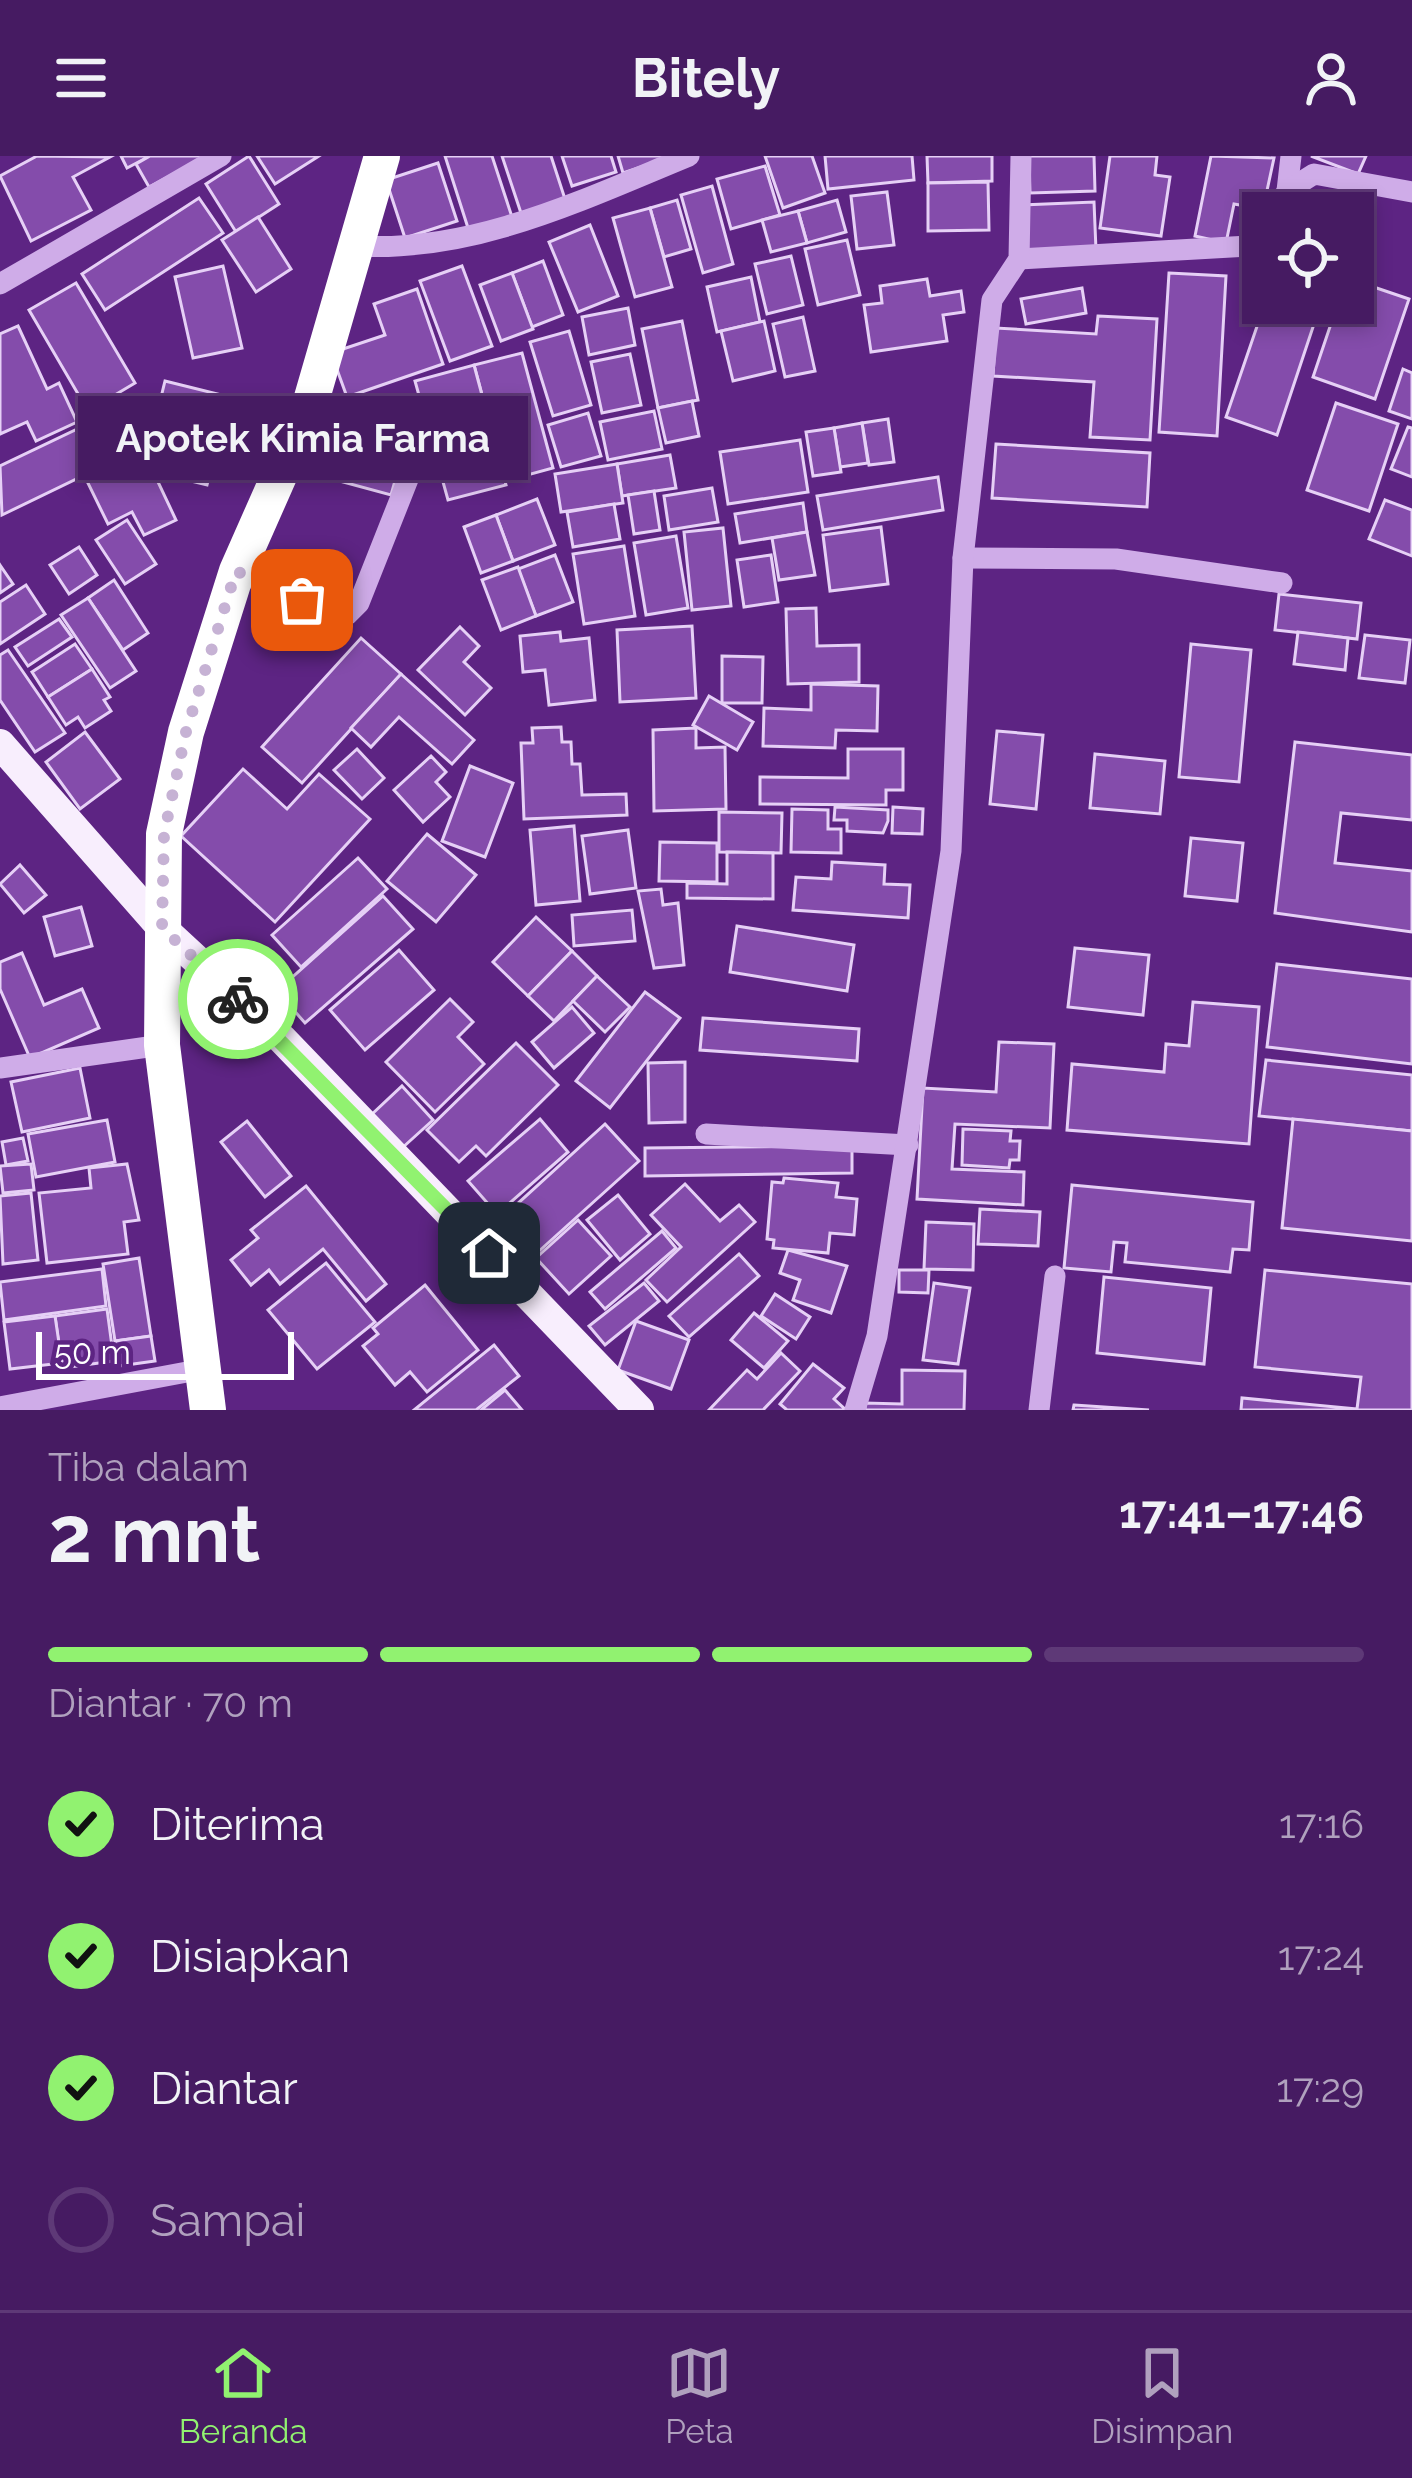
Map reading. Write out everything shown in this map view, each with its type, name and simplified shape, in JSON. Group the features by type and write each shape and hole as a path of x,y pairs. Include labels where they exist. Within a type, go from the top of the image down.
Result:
{"highway":[{"path":"208,1410 162,1045 164,834 186,732 236,571 309,408 382,156"}],"main road":[{"path":"0,744 162,928 282,1040 639,1410"}],"street":[{"path":"0,284 221,156"},
{"path":"356,246 410,249 505,228 689,156"},
{"path":"855,1410 878,1336 951,851 963,558 992,300 1019,259 1021,156"},
{"path":"1287,191 1291,156"},
{"path":"1287,191 1314,174 1412,191"},
{"path":"1019,259 1242,246"},
{"path":"236,571 328,612 347,615 359,603 422,444"},
{"path":"963,558 1116,559 1282,583"},
{"path":"0,1067 162,1045"},
{"path":"706,1134 908,1145"},
{"path":"1040,1410 1055,1276"},
{"path":"0,1407 203,1369"}],"building":[{"path":"37,156 110,157 73,177 91,210 31,241 0,176"},
{"path":"121,156 150,156 127,168"},
{"path":"150,156 207,156 149,187 136,164"},
{"path":"249,156 279,204 236,232 206,184"},
{"path":"257,156 319,156 275,184"},
{"path":"445,156 492,156 512,217 469,231"},
{"path":"502,156 551,156 565,199 521,213"},
{"path":"562,156 611,156 616,172 572,186"},
{"path":"618,156 661,156 662,160 623,173"},
{"path":"765,156 812,156 825,193 783,208"},
{"path":"825,156 912,156 914,180 828,189"},
{"path":"927,156 992,156 992,181 928,183"},
{"path":"1029,156 1094,156 1095,191 1030,193"},
{"path":"1110,156 1157,156 1155,175 1170,177 1161,236 1100,228"},
{"path":"1211,156 1274,158 1267,192 1242,192 1242,205 1234,204 1226,243 1195,236"},
{"path":"1311,156 1366,156 1358,174"},
{"path":"438,163 457,221 405,238 386,180"},
{"path":"765,166 780,215 731,229 717,179"},
{"path":"988,182 989,230 928,231 928,183"},
{"path":"712,186 733,264 703,273 681,195"},
{"path":"887,192 894,245 857,249 851,196"},
{"path":"199,198 223,233 105,310 82,274"},
{"path":"677,200 691,249 664,257 650,208"},
{"path":"837,200 846,232 807,243 798,211"},
{"path":"1094,202 1096,250 1024,253 1022,205"},
{"path":"650,208 672,287 635,297 613,218"},
{"path":"798,211 807,243 771,252 762,220"},
{"path":"258,217 291,269 256,292 222,240"},
{"path":"590,225 618,296 578,312 549,242"},
{"path":"847,240 860,295 818,305 805,249"},
{"path":"791,256 803,305 767,314 755,264"},
{"path":"543,261 563,315 532,327 512,273"},
{"path":"223,266 242,348 193,358 175,277"},
{"path":"462,266 492,346 450,361 420,281"},
{"path":"512,273 533,329 501,341 480,285"},
{"path":"1169,273 1226,276 1217,436 1159,432"},
{"path":"751,277 760,322 717,332 707,287"},
{"path":"927,279 930,296 961,291 964,312 943,315 947,341 871,352 864,305 882,303 880,286"},
{"path":"76,283 135,383 88,411 29,310"},
{"path":"1374,287 1409,299 1375,399 1313,377 1331,324 1374,324"},
{"path":"1082,288 1086,313 1026,324 1021,299"},
{"path":"417,289 443,364 347,397 331,353 385,335 374,304"},
{"path":"628,308 635,345 589,355 582,317"},
{"path":"1098,316 1157,319 1150,440 1090,437 1094,382 993,376 996,328 1096,334"},
{"path":"803,317 815,371 785,377 773,324"},
{"path":"682,321 698,400 658,408 642,329"},
{"path":"764,321 775,371 733,381 721,331"},
{"path":"1258,324 1314,324 1277,435 1226,417"},
{"path":"18,326 47,389 59,383 77,422 36,441 27,422 0,434 0,334"},
{"path":"569,331 591,405 553,416 530,342"},
{"path":"522,353 553,468 505,481 474,365"},
{"path":"630,354 641,405 602,413 591,362"},
{"path":"474,365 506,485 448,500 415,381"},
{"path":"1403,369 1412,373 1412,419 1389,411"},
{"path":"165,381 242,400 230,449 153,430"},
{"path":"338,400 412,421 391,495 317,475"},
{"path":"692,401 699,436 666,443 658,408"},
{"path":"1336,403 1398,424 1369,511 1307,490"},
{"path":"115,411 134,451 2,515 0,466"},
{"path":"654,411 662,449 608,460 600,422"},
{"path":"588,413 601,456 561,467 548,425"},
{"path":"888,419 894,462 869,465 862,423"},
{"path":"862,423 868,463 840,467 834,428"},
{"path":"1408,427 1412,428 1412,477 1391,469"},
{"path":"834,428 841,472 813,476 806,432"},
{"path":"171,435 217,445 207,485 162,474"},
{"path":"800,440 808,492 728,504 720,452"},
{"path":"996,444 1150,453 1147,507 992,498"},
{"path":"142,448 176,520 144,535 132,512 108,524 84,475"},
{"path":"670,455 676,488 622,496 617,464"},
{"path":"617,464 623,503 561,512 555,474"},
{"path":"938,477 943,510 823,530 817,496"},
{"path":"712,488 718,522 669,530 664,496"},
{"path":"654,491 660,530 634,534 628,495"},
{"path":"537,499 555,545 513,561 496,515"},
{"path":"1385,500 1412,510 1412,556 1369,539"},
{"path":"803,503 807,532 740,543 735,514"},
{"path":"614,504 620,539 573,547 567,512"},
{"path":"496,515 513,561 481,573 464,527"},
{"path":"127,520 156,564 125,584 96,540"},
{"path":"881,527 888,584 830,591 823,535"},
{"path":"723,528 731,606 692,610 684,532"},
{"path":"807,532 815,575 779,580 772,538"},
{"path":"676,536 688,608 646,615 634,543"},
{"path":"624,546 635,616 584,624 573,554"},
{"path":"79,547 97,575 69,594 50,565"},
{"path":"555,555 573,602 536,616 518,569"},
{"path":"771,555 778,602 744,607 737,560"},
{"path":"0,565 13,584 0,593"},
{"path":"518,567 536,616 501,630 482,580"},
{"path":"114,580 148,633 123,650 88,598"},
{"path":"26,585 45,614 0,644 0,602"},
{"path":"1279,594 1361,603 1357,639 1275,630"},
{"path":"88,598 136,671 110,688 61,615"},
{"path":"816,608 817,646 859,645 859,682 788,684 786,609"},
{"path":"59,619 72,637 28,666 15,647"},
{"path":"692,626 696,698 620,702 617,630"},
{"path":"460,627 479,646 464,662 491,688 465,715 418,670"},
{"path":"560,632 561,641 589,638 595,700 549,705 545,670 523,672 520,636"},
{"path":"1298,632 1348,638 1345,670 1294,664"},
{"path":"1365,635 1410,640 1405,683 1359,678"},
{"path":"361,638 401,674 302,783 262,747"},
{"path":"75,644 92,669 48,697 32,672"},
{"path":"1191,644 1251,650 1239,782 1179,777"},
{"path":"8,650 65,733 35,752 0,700 0,655"},
{"path":"722,656 763,657 762,703 722,703"},
{"path":"92,669 110,697 104,700 111,711 85,728 78,717 66,725 48,697"},
{"path":"401,674 474,740 452,764 399,717 371,747 351,728"},
{"path":"811,684 878,686 877,731 836,730 835,748 763,746 764,708 811,710"},
{"path":"709,696 753,722 737,750 693,725"},
{"path":"561,727 562,742 571,742 572,764 580,764 582,795 626,794 627,815 524,819 521,743 533,743 532,728"},
{"path":"696,728 696,748 725,747 726,809 654,811 653,730"},
{"path":"997,731 1043,735 1036,809 990,804"},
{"path":"85,732 120,779 80,809 46,762"},
{"path":"1295,742 1412,755 1412,820 1341,813 1335,863 1412,871 1412,932 1275,913"},
{"path":"357,749 384,778 362,799 334,770"},
{"path":"848,749 903,749 903,790 886,790 886,805 760,804 760,777 848,778"},
{"path":"1095,754 1165,761 1160,814 1090,808"},
{"path":"431,756 446,772 436,782 450,797 423,822 394,790"},
{"path":"470,766 513,783 485,857 442,841"},
{"path":"243,769 287,809 319,774 370,819 275,922 181,836"},
{"path":"835,807 888,810 888,821 883,833 847,831 847,820 834,820"},
{"path":"893,807 923,809 922,834 892,833"},
{"path":"792,809 828,810 828,829 841,829 841,853 791,852"},
{"path":"719,812 782,813 781,853 719,852"},
{"path":"574,826 580,901 536,905 530,830"},
{"path":"628,830 636,888 590,894 582,836"},
{"path":"427,834 476,875 436,922 387,881"},
{"path":"1191,838 1243,843 1237,901 1185,896"},
{"path":"660,842 717,843 717,882 659,881"},
{"path":"727,852 773,853 773,899 687,898 687,883 727,884"},
{"path":"358,858 387,889 301,967 272,935"},
{"path":"832,862 885,865 884,884 910,885 908,918 793,910 796,877 831,879"},
{"path":"20,865 46,895 24,913 0,884"},
{"path":"661,889 663,905 678,903 684,965 654,968 638,891"},
{"path":"383,896 413,929 305,1023 277,991"},
{"path":"81,907 92,946 55,956 44,917"},
{"path":"632,910 635,941 574,946 572,915"},
{"path":"536,917 572,951 528,996 493,962"},
{"path":"737,926 854,945 847,991 730,972"},
{"path":"1075,948 1149,955 1143,1015 1068,1007"},
{"path":"399,950 434,990 365,1050 330,1010"},
{"path":"572,951 597,976 554,1021 528,996"},
{"path":"22,953 44,1005 82,989 99,1028 30,1058 0,989 0,962"},
{"path":"1277,964 1412,979 1412,1064 1267,1047"},
{"path":"597,976 630,1007 605,1032 573,1001"},
{"path":"645,992 680,1018 610,1108 576,1081"},
{"path":"450,999 473,1022 458,1037 484,1064 435,1112 386,1062"},
{"path":"1193,1002 1259,1007 1249,1144 1067,1130 1072,1064 1164,1072 1166,1044 1189,1046"},
{"path":"572,1007 594,1033 554,1068 532,1042"},
{"path":"703,1018 859,1029 857,1061 700,1050"},
{"path":"999,1042 1054,1044 1050,1128 955,1124 952,1169 1024,1172 1023,1205 917,1199 923,1088 996,1092"},
{"path":"516,1043 558,1085 486,1156 476,1146 459,1162 427,1130"},
{"path":"1266,1060 1412,1075 1412,1131 1259,1116"},
{"path":"685,1062 685,1122 649,1123 648,1063"},
{"path":"80,1068 90,1118 22,1132 11,1082"},
{"path":"402,1086 433,1120 401,1149 370,1116"},
{"path":"540,1119 568,1152 497,1214 468,1181"},
{"path":"1293,1119 1412,1131 1412,1241 1282,1228"},
{"path":"107,1120 115,1162 36,1177 28,1134"},
{"path":"247,1121 291,1176 265,1197 221,1142"},
{"path":"605,1124 639,1161 538,1252 504,1216"},
{"path":"963,1129 1011,1131 1010,1141 1020,1141 1019,1160 1010,1160 1009,1168 962,1165"},
{"path":"23,1138 28,1161 6,1165 2,1142"},
{"path":"852,1146 852,1173 645,1176 645,1148"},
{"path":"31,1164 34,1190 3,1193 0,1166"},
{"path":"127,1164 139,1220 124,1222 128,1254 47,1263 39,1193 91,1188 89,1168"},
{"path":"784,1178 838,1183 836,1197 857,1199 854,1235 830,1233 828,1253 773,1248 774,1240 767,1239 772,1182 783,1183"},
{"path":"685,1184 720,1221 739,1205 755,1222 667,1302 646,1280 681,1247 651,1215"},
{"path":"1072,1185 1253,1202 1249,1250 1233,1249 1230,1272 1125,1262 1127,1243 1114,1242 1111,1272 1064,1268"},
{"path":"306,1186 386,1284 366,1301 323,1249 280,1284 269,1270 251,1285 231,1260 258,1238 251,1230"},
{"path":"31,1193 38,1260 3,1264 0,1196"},
{"path":"618,1195 650,1234 620,1260 587,1220"},
{"path":"980,1209 1040,1212 1038,1246 978,1244"},
{"path":"578,1220 611,1256 569,1294 536,1258"},
{"path":"498,1222 529,1254 514,1268 484,1236"},
{"path":"926,1222 974,1224 973,1270 924,1269"},
{"path":"662,1231 676,1248 605,1309 590,1292"},
{"path":"788,1250 847,1266 831,1313 793,1300 800,1280 780,1273"},
{"path":"739,1254 759,1276 689,1337 669,1316"},
{"path":"139,1258 151,1336 115,1341 103,1264"},
{"path":"326,1263 375,1322 317,1369 268,1310"},
{"path":"102,1269 106,1306 4,1320 0,1282"},
{"path":"899,1270 929,1270 928,1293 899,1292"},
{"path":"1265,1270 1412,1284 1412,1410 1241,1410 1242,1398 1357,1409 1361,1377 1255,1367"},
{"path":"1104,1277 1211,1288 1204,1364 1097,1353"},
{"path":"644,1283 659,1301 605,1345 589,1326"},
{"path":"934,1283 970,1288 958,1364 923,1360"},
{"path":"425,1285 478,1350 427,1392 410,1372 395,1385 363,1346 378,1334 373,1328"},
{"path":"775,1294 810,1317 796,1339 761,1316"},
{"path":"107,1309 114,1361 62,1368 55,1316"},
{"path":"754,1313 788,1341 764,1368 731,1340"},
{"path":"55,1316 62,1363 10,1369 4,1322"},
{"path":"636,1321 689,1340 671,1389 618,1370"},
{"path":"151,1336 155,1361 119,1366 115,1341"},
{"path":"494,1345 519,1376 476,1410 414,1410"},
{"path":"781,1353 800,1371 763,1410 709,1410 747,1370 757,1379"},
{"path":"813,1364 844,1388 834,1399 846,1410 787,1410 780,1404"},
{"path":"902,1370 965,1371 964,1410 865,1410 865,1403 902,1404"},
{"path":"505,1390 522,1410 481,1410"},
{"path":"1074,1405 1149,1410 1073,1410"}],"way so far":[{"path":"238,999 162,928 164,834 186,732 236,571 302,600"}],"place":[{"name":"Apotek Kimia Farma","path":"302,600"}],"route":[{"path":"238,999 489,1253"}]}
